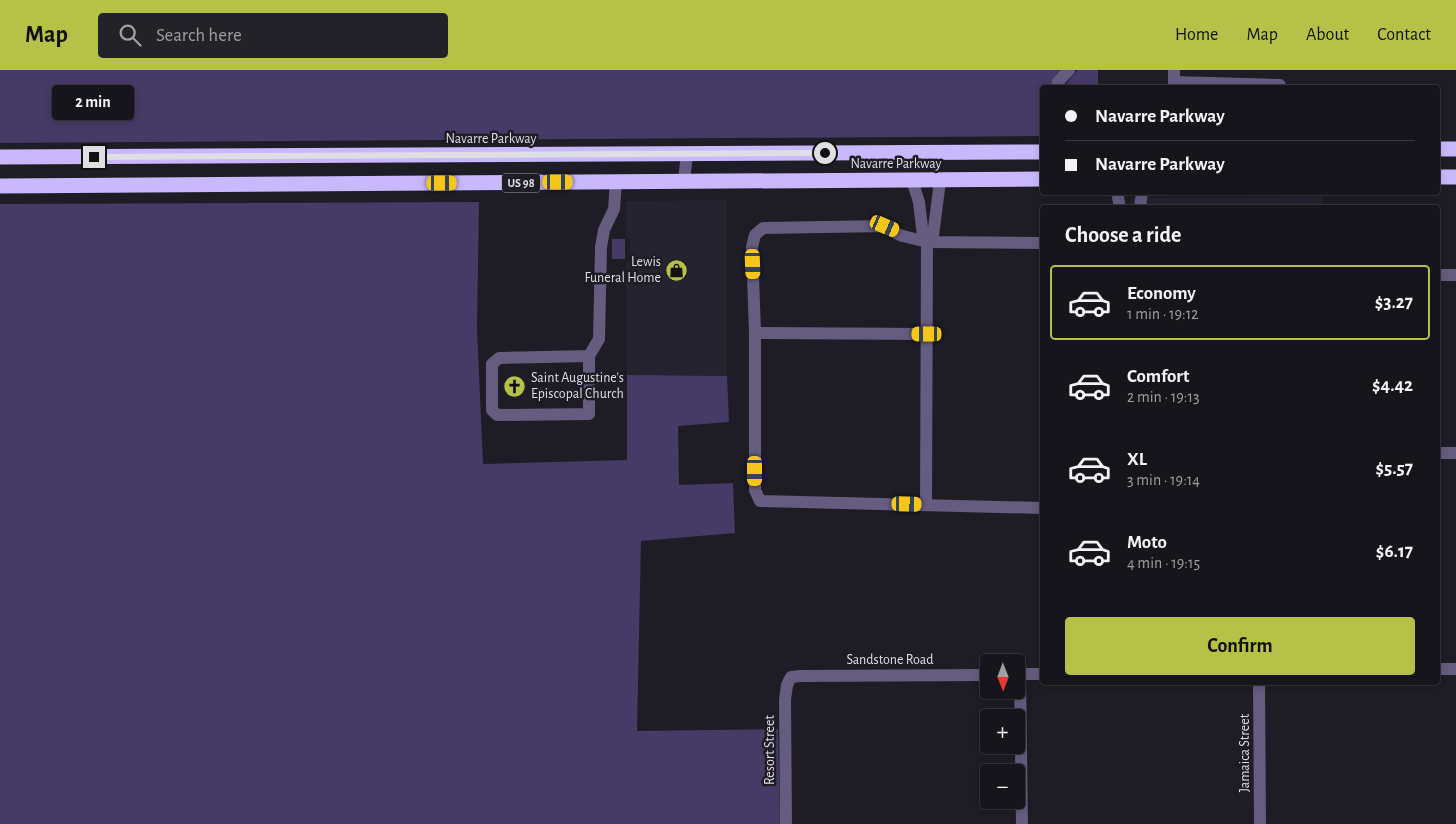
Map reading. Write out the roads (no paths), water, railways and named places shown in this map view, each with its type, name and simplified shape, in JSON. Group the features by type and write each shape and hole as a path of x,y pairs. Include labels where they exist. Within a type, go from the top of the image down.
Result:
{"highway":[{"path":"1440,150 1456,149"},
{"name":"Navarre Parkway","path":"0,157 1040,152"},
{"path":"1440,177 1456,177"},
{"name":"Navarre Parkway","path":"0,186 1040,180"}],"street":[{"path":"1058,85 1069,70"},
{"path":"1174,80 1280,85"},
{"path":"684,181 687,154"},
{"path":"912,180 919,202 923,236 927,242 926,504"},
{"path":"927,242 933,236 940,181"},
{"path":"589,356 499,358 492,364 492,410 497,416 589,414 589,356 599,340 601,247 604,230 614,209 616,182"},
{"path":"1040,243 927,242 902,236 885,226 763,228 755,235 752,247 755,333 755,490 760,501 1040,508"},
{"path":"1440,275 1456,275"},
{"path":"755,333 927,334"},
{"path":"1440,453 1456,453"},
{"path":"1440,669 1456,669"},
{"path":"1025,674 1040,674"},
{"name":"Sandstone Road","path":"792,677 980,675"},
{"name":"Resort Street","path":"786,824 785,700 787,685 792,677"},
{"name":"Jamaica Street","path":"1259,685 1260,824"},
{"path":"1019,699 1022,824"}],"place":[{"name":"Lewis Funeral Home","path":"677,270"},
{"name":"Saint Augustine's Episcopal Church","path":"515,386"}]}
